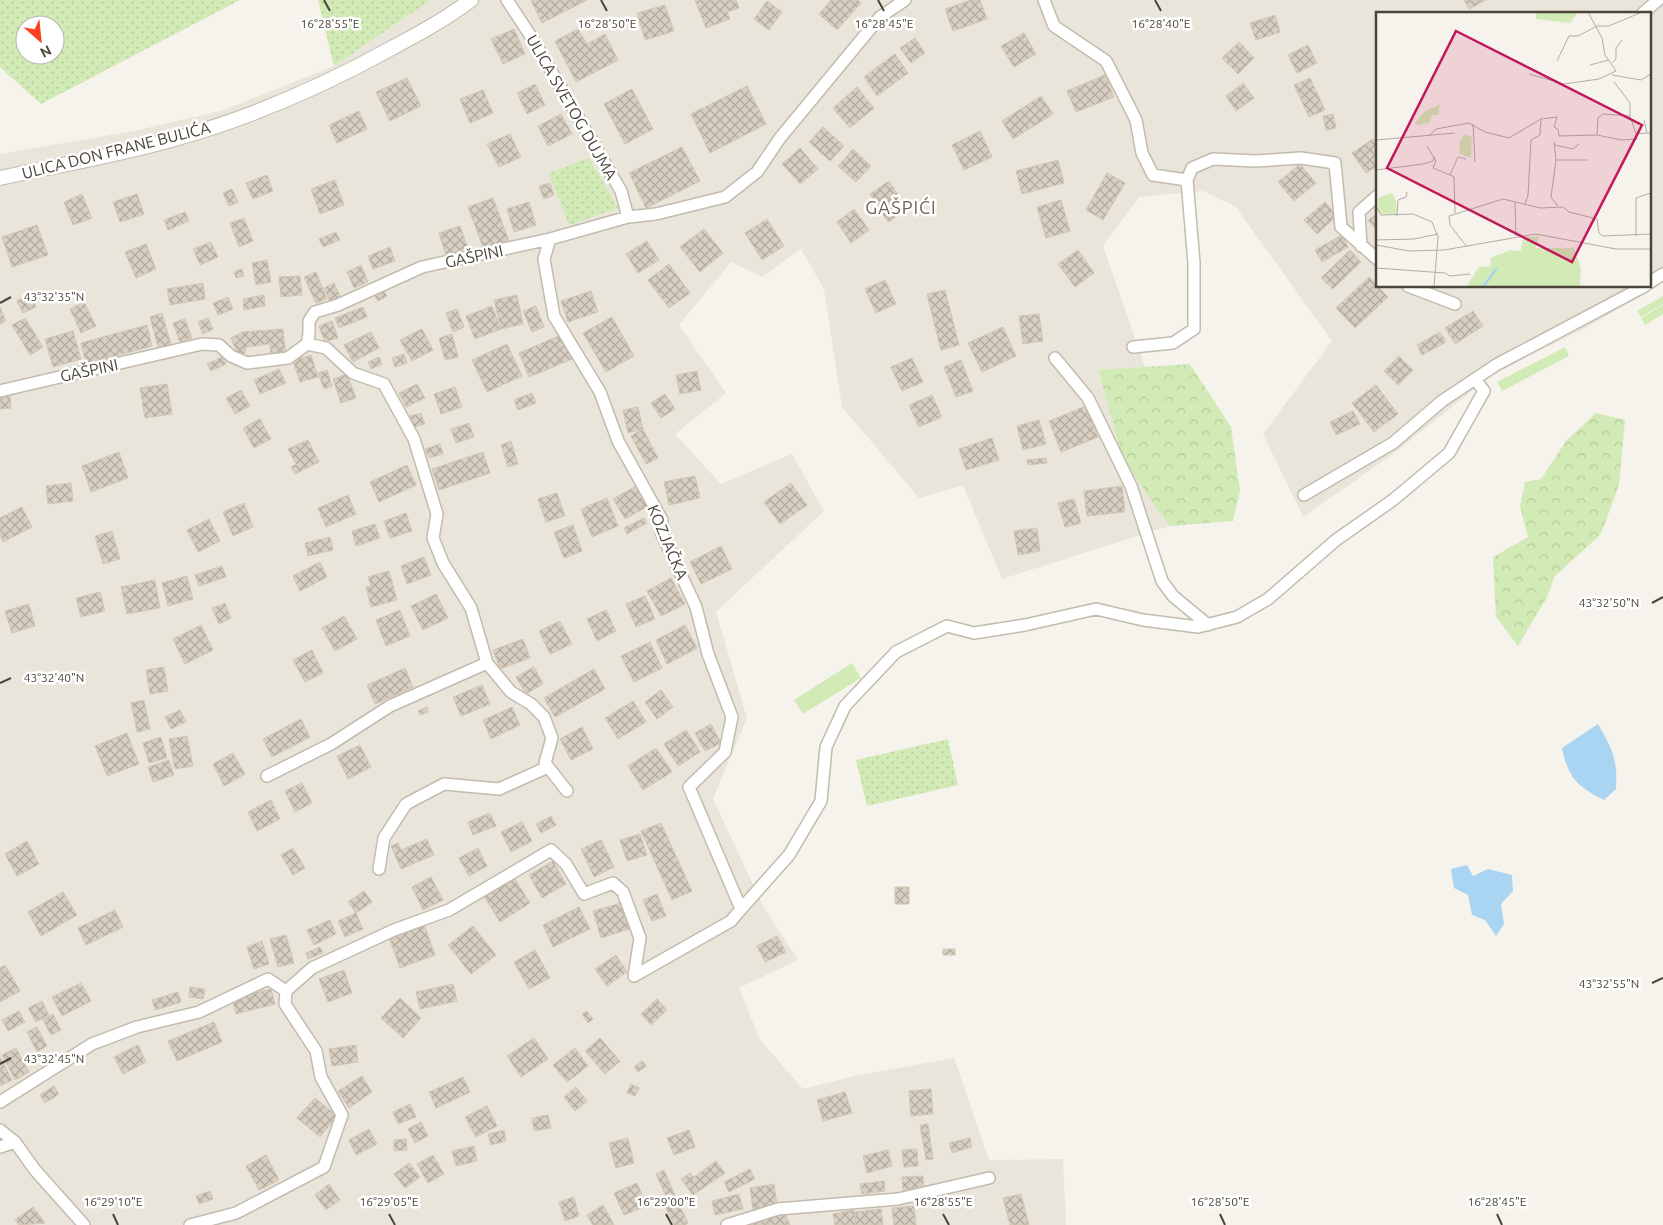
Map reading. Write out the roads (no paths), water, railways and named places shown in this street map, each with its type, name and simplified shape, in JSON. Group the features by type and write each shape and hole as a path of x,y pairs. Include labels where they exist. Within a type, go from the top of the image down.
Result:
{"street":[{"name":"ULICA DON FRANE BULIĆA","path":"0,178 176,139 237,119 315,88 356,68 442,20 471,0"},
{"name":"ULICA SVETOG DUJMA","path":"507,0 537,46 617,184 628,217"},
{"name":"GAŠPINI","path":"0,391 202,344 219,345 231,356 247,363 288,358 307,344 309,320 315,312 338,305 422,267 550,239 628,217 656,214 725,197 757,172 786,130 880,16 905,0"},
{"path":"1044,0 1054,26 1106,61 1136,120 1142,153 1153,175 1187,180"},
{"path":"1644,12 1658,0"},
{"path":"1133,347 1173,343 1194,329 1194,263 1187,180 1192,168 1213,159 1256,161 1301,158 1335,163 1341,227 1376,258"},
{"path":"1361,246 1359,212 1376,197"},
{"name":"KOZJAČKA","path":"550,239 544,259 554,316 600,392 618,441 662,520 661,532 696,607 708,654 732,717 724,752 689,787 741,908"},
{"path":"1650,283 1663,274"},
{"path":"1413,288 1455,304"},
{"path":"1304,495 1393,443 1442,401 1496,365 1641,288"},
{"path":"307,344 326,348 352,372 384,384 414,439 437,514 433,538 443,563 471,608 487,663 510,692 531,704 544,717 552,738 545,763 567,792"},
{"path":"1055,358 1088,398 1131,486 1162,581 1173,596 1208,625"},
{"path":"190,1225 236,1213 324,1167 342,1115 321,1077 316,1051 285,1004 286,991 312,968 394,930 449,910 552,850 566,864 584,894 613,883 623,892 640,938 634,976 731,921 789,855 821,801 826,747 845,706 896,652 947,626 974,633 1025,625 1096,609 1143,620 1198,627 1237,617 1268,599 1336,540 1393,500 1449,453 1484,391 1475,379"},
{"path":"267,776 332,744 390,706 487,663"},
{"path":"379,869 384,838 406,804 444,784 499,788 548,767"},
{"path":"0,1102 92,1044 137,1027 199,1012 268,978 286,991"},
{"path":"0,1130 15,1142 35,1170 84,1225"},
{"path":"0,1147 15,1142"},
{"path":"727,1225 778,1209 898,1199 989,1178"}],"water":[{"path":"1598,724 1610,747 1616,770 1616,789 1604,800 1587,791 1571,774 1562,748"},
{"path":"1467,865 1473,876 1488,869 1512,875 1513,891 1501,904 1504,924 1496,936 1485,920 1472,915 1468,895 1454,888 1451,869"}],"district":[{"name":"GAŠPIĆI","path":"901,208"}]}
